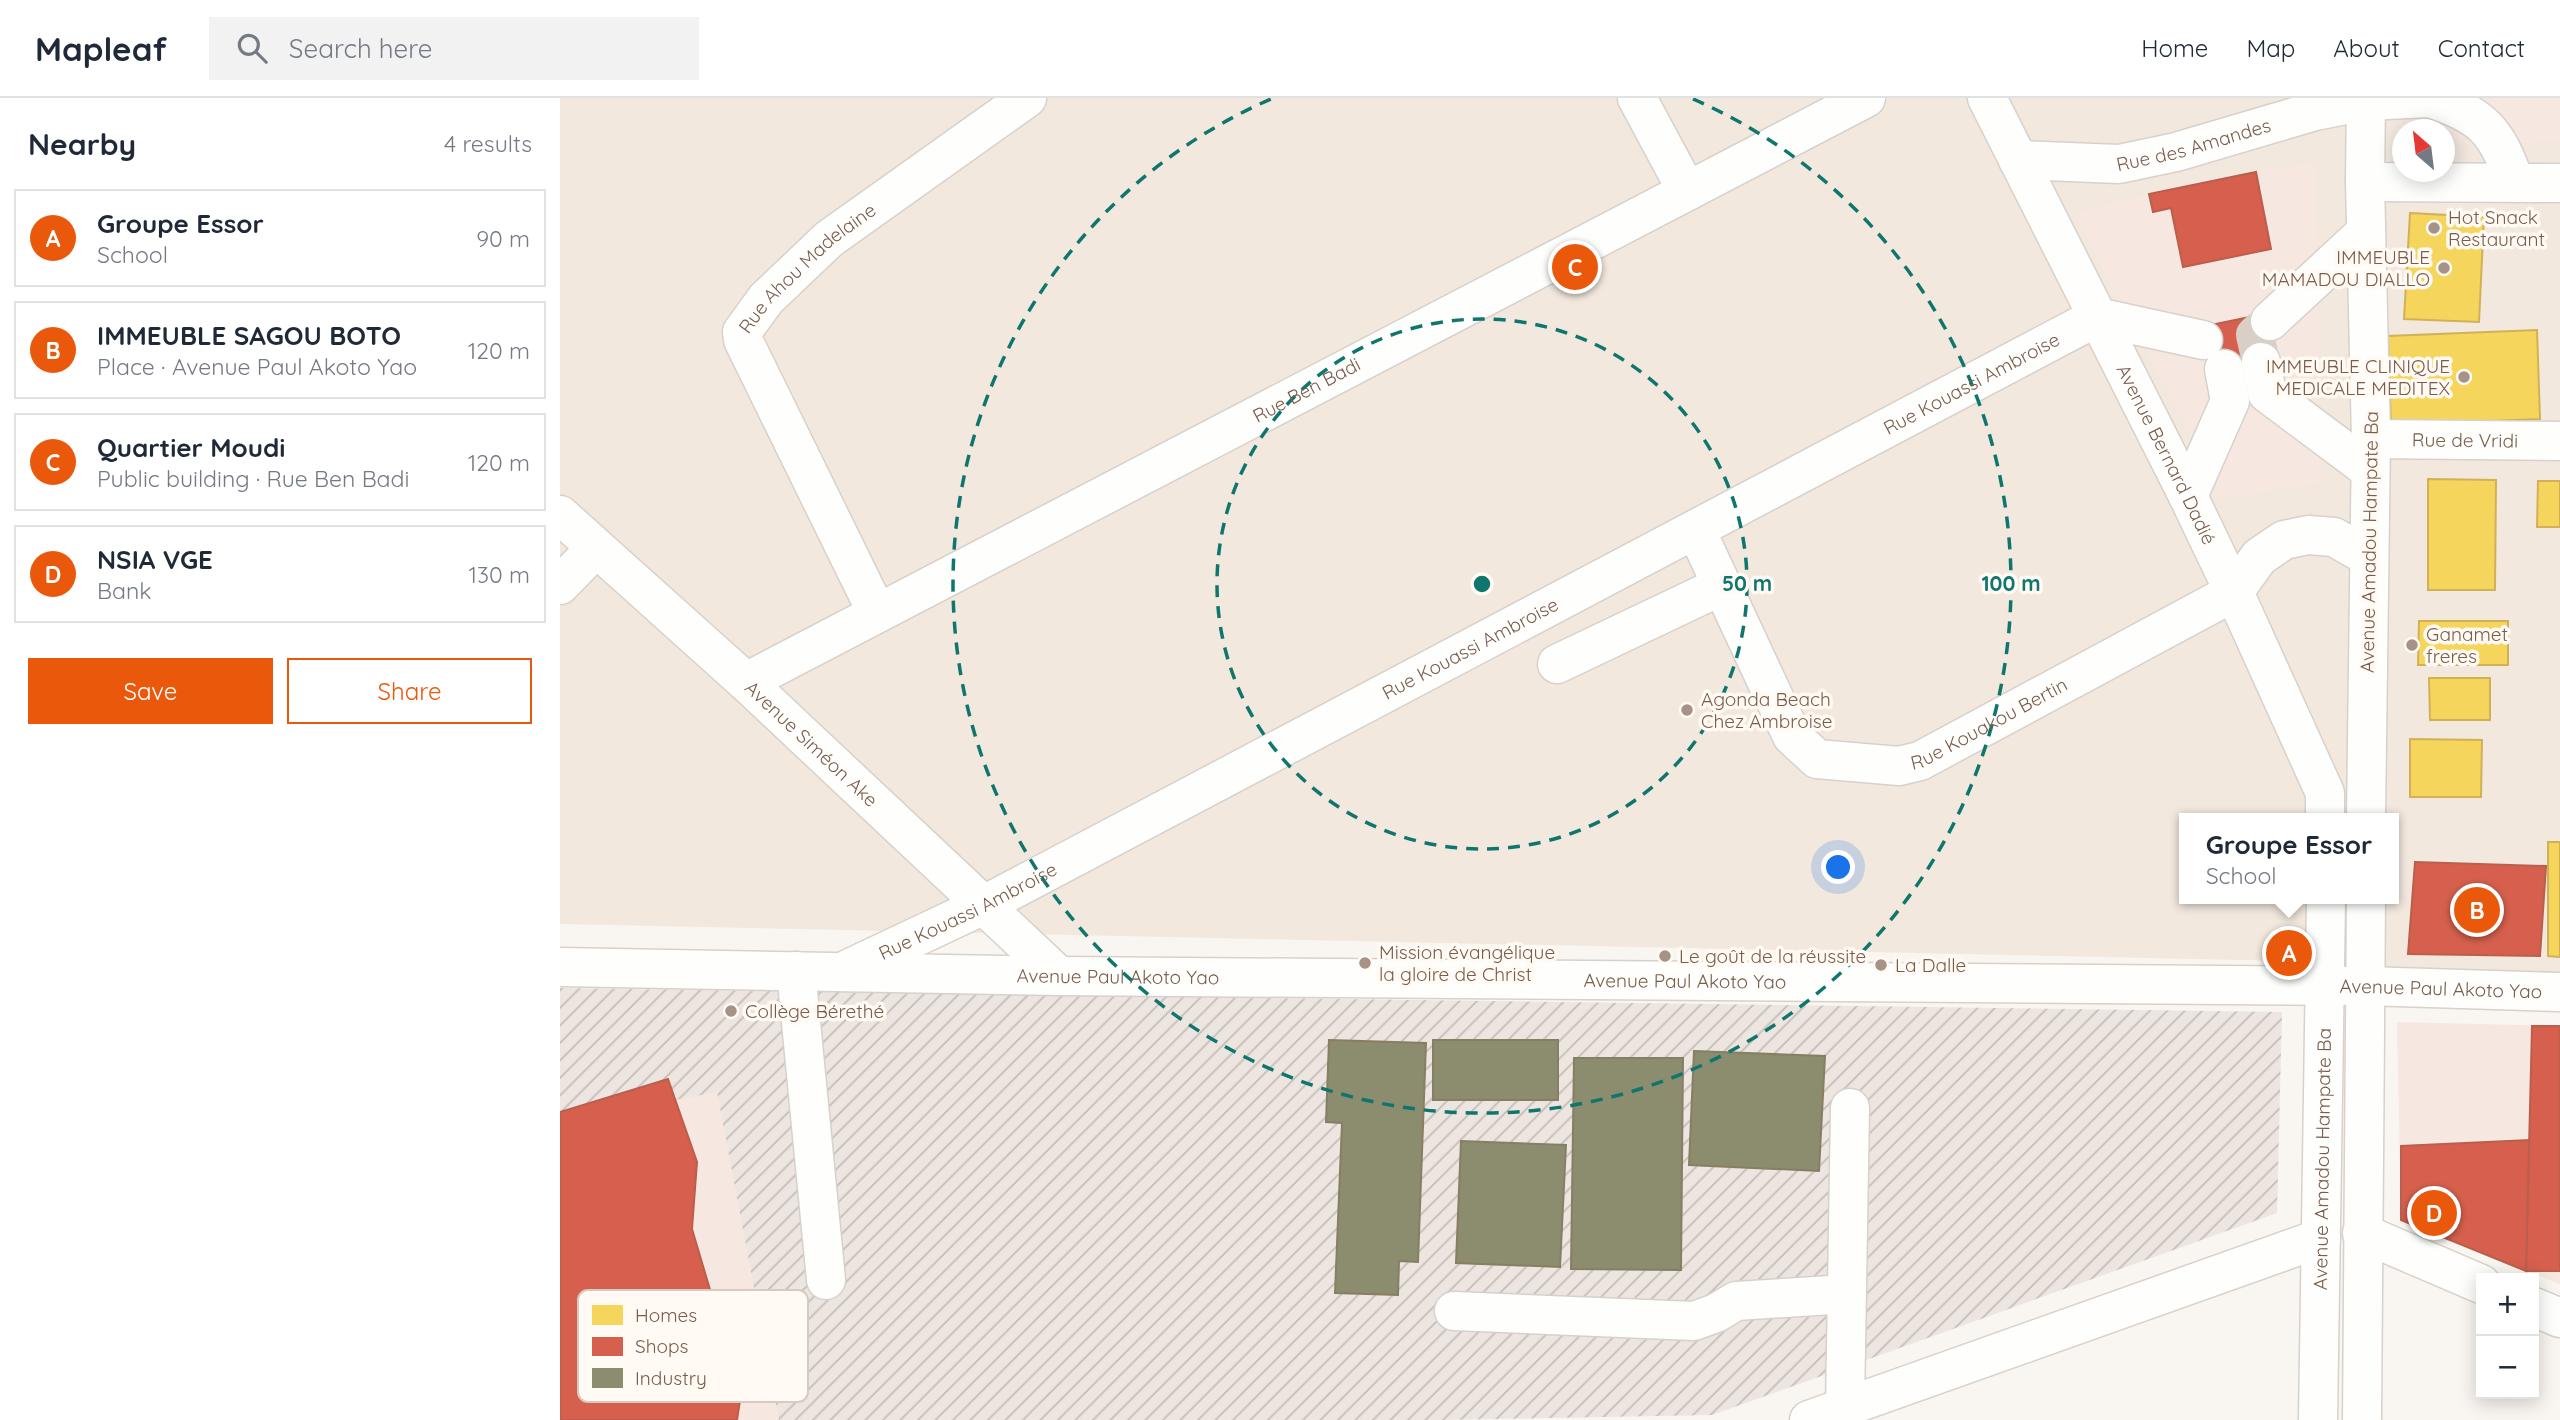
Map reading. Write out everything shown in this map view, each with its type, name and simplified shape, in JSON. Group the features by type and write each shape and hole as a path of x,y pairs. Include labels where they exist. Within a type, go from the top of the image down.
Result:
{"street":[{"name":"Rue Ahou Madelaine","path":"877,613 743,340 742,332 766,299 829,239 1027,98"},
{"path":"1637,98 1687,191"},
{"name":"Rue Ben Badi","path":"746,681 1866,98"},
{"name":"Avenue Bernard Dadié","path":"1987,98 2234,592 2325,793 2325,813"},
{"path":"2429,98 2456,106 2481,122 2503,149 2515,183"},
{"name":"Rue des Amandes","path":"2018,160 2119,164 2176,152 2315,111 2366,99 2429,98"},
{"name":"Avenue Amadou Hampate Ba","path":"2366,99 2370,455 2367,813"},
{"path":"2365,182 2560,183"},
{"path":"2270,321 2367,232"},
{"path":"2097,317 2219,370 2264,378 2370,455"},
{"name":"Rue Kouassi Ambroise","path":"840,973 984,905 2097,317"},
{"path":"2188,496 2219,370"},
{"name":"Rue de Vridi","path":"2370,455 2560,441"},
{"name":"Avenue Siméon Ake","path":"560,515 746,681 1059,976"},
{"name":"Rue Kouakou Bertin","path":"1696,530 1792,736 1817,759 1899,766 1920,761 2234,592 2259,556 2284,540 2308,535 2334,537 2369,556"},
{"path":"560,585 596,548"},
{"path":"1557,664 1721,586"},
{"name":"Avenue Amadou Hampate Ba","path":"2318,1420 2326,904"},
{"name":"Avenue Amadou Hampate Ba","path":"2362,1420 2366,904"},
{"name":"Avenue Paul Akoto Yao","path":"560,967 1059,976 2365,986 2560,992"},
{"path":"796,971 826,1280"},
{"path":"1845,1407 1850,1108"},
{"path":"2362,1233 2476,1282"},
{"path":"1809,1420 2321,1238"},
{"path":"1454,1311 1695,1321 1737,1301 1847,1294"},
{"path":"2539,1309 2560,1318"}],"shaded area":[{"path":"560,98 2560,98 2560,979 2426,977 2292,961 560,924"},
{"path":"2406,98 2560,98 2560,141 2455,143 2455,119 2407,119"},
{"path":"2316,161 2321,482 2223,499 2074,213 2149,194"},
{"path":"560,988 2282,1012 2277,1213 1712,1415 1439,1420 779,1420 776,1402 808,1402 808,1290 754,1290 717,1092 675,1100 668,1080 560,1112"},
{"path":"2397,1022 2560,1026 2560,1284 2539,1276 2539,1273 2533,1273 2401,1220"},
{"path":"668,1079 717,1091 755,1290 578,1290 578,1402 776,1402 779,1420 560,1420 560,1112"}],"building: Homes":[{"name":"IMMEUBLE MAMADOU DIALLO","path":"2410,213 2484,217 2479,322 2404,319"},
{"name":"IMMEUBLE CLINIQUE MEDICALE MEDITEX","path":"2537,330 2540,419 2391,425 2388,336"},
{"path":"2428,479 2496,480 2495,590 2428,590"},
{"path":"2538,481 2560,481 2560,527 2537,527"},
{"path":"2419,621 2508,621 2508,665 2418,665"},
{"path":"2429,678 2490,678 2490,720 2430,720"},
{"path":"2410,739 2482,740 2481,797 2410,797"},
{"path":"2548,842 2560,842 2560,957 2548,956"}],"building: Shops":[{"path":"2256,172 2271,249 2183,267 2171,208 2153,212 2149,194"},
{"path":"2269,313 2277,358 2210,372 2201,327"},
{"path":"2415,862 2546,866 2540,956 2408,954"},
{"path":"2532,1026 2560,1026 2560,1271 2526,1271"},
{"path":"668,1079 697,1162 692,1229 710,1290 578,1290 578,1402 740,1402 737,1420 560,1420 560,1112"},
{"path":"2529,1140 2526,1271 2401,1220 2401,1146"}],"building: Industry":[{"path":"1329,1040 1426,1043 1418,1262 1399,1261 1398,1295 1335,1293 1342,1123 1326,1122"},
{"path":"1433,1040 1558,1040 1558,1100 1433,1100"},
{"path":"1694,1051 1825,1056 1819,1171 1689,1165"},
{"path":"1574,1058 1683,1058 1681,1270 1571,1269"},
{"path":"1461,1141 1566,1145 1560,1267 1456,1263"}],"tunnel":[{"path":"2261,362 2255,335 2270,321"}],"place":[{"name":"Hot Snack Restaurant","path":"2434,228"},
{"name":"Quartier Moudi","path":"1575,267"},
{"name":"IMMEUBLE MAMADOU DIALLO","path":"2444,268"},
{"name":"IMMEUBLE CLINIQUE MEDICALE MEDITEX","path":"2464,377"},
{"name":"Ganamet freres","path":"2412,645"},
{"name":"Agonda Beach Chez Ambroise","path":"1687,710"},
{"name":"IMMEUBLE SAGOU BOTO","path":"2477,910"},
{"name":"Groupe Essor","path":"2289,953"},
{"name":"Le goût de la réussite","path":"1665,956"},
{"name":"Mission évangélique la gloire de Christ","path":"1365,963"},
{"name":"La Dalle","path":"1881,965"},
{"name":"Collège Bérethé","path":"731,1011"},
{"name":"NSIA VGE","path":"2434,1213"}]}
